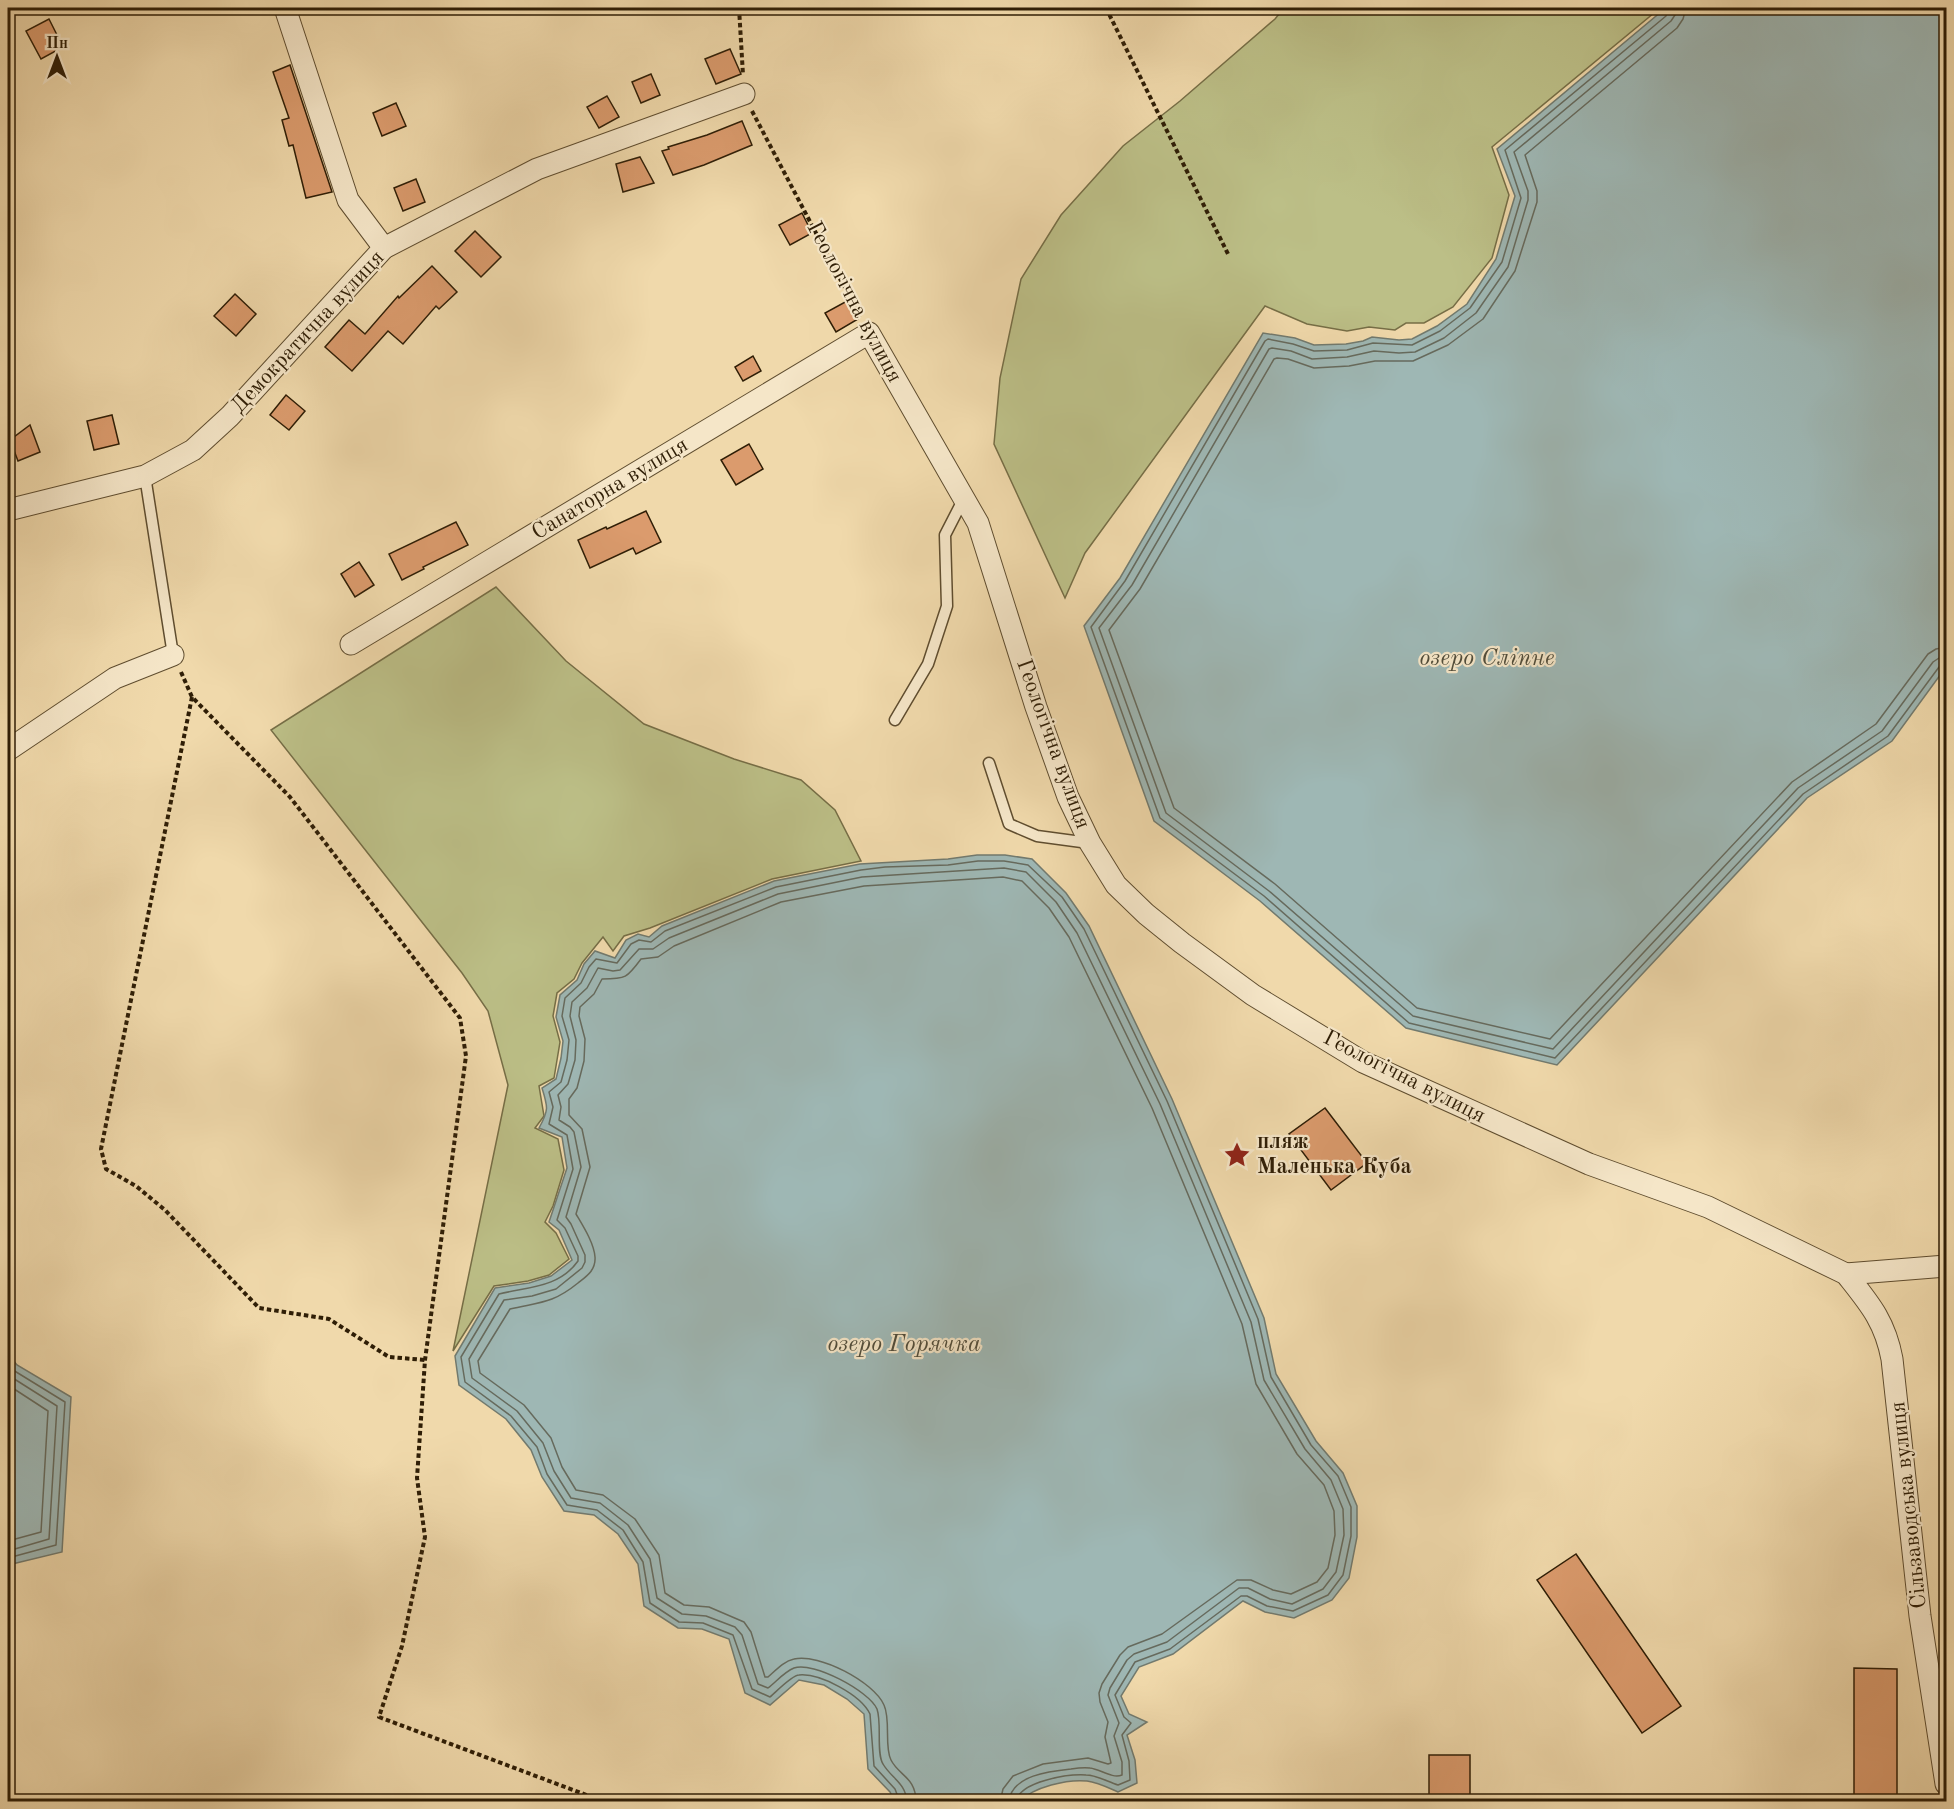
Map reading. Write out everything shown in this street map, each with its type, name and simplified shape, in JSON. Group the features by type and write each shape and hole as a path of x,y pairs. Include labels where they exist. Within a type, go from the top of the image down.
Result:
{"street":[{"path":"285,8 348,201 384,248"},
{"name":"Демократична вулиця","path":"8,510 145,476 193,450 230,416 384,248 537,169 744,94"},
{"name":"Геологічна вулиця","path":"869,333 978,523 1036,707 1068,796 1090,843 1116,885 1146,914 1253,995 1363,1062 1589,1164 1707,1207 1846,1274"},
{"name":"Санаторна вулиця","path":"351,644 869,333"},
{"path":"8,750 115,678 173,656"},
{"path":"1846,1274 1947,1266"},
{"name":"Сільзаводська вулиця","path":"1846,1274 1880,1319 1888,1340 1897,1394 1920,1616 1947,1784"}],"lane":[{"path":"145,476 173,656"},
{"path":"895,720 928,664 938,635 946,606 945,535 964,498"},
{"path":"989,763 1009,824 1037,836 1090,843"}],"path":[{"name":"Геологічна вулиця","path":"739,8 744,94 869,333"},
{"path":"1106,8 1228,254"},
{"path":"173,656 192,697 291,797 460,1018 466,1056 425,1360 417,1478 425,1538 402,1646 379,1717 604,1802"},
{"path":"192,697 101,1149 106,1169 136,1186 165,1210 259,1308 328,1319 389,1357 425,1360"}],"green space":[{"path":"1284,8 1660,8 1492,147 1509,195 1492,258 1453,307 1424,323 1406,323 1395,330 1369,327 1347,331 1307,324 1265,306 1085,553 1065,598 994,444 1000,378 1021,279 1061,215 1123,146 1180,101 1275,19"},
{"path":"496,587 566,661 644,724 734,759 801,780 835,810 861,861 772,879 650,928 624,936 613,951 603,937 582,963 574,979 557,993 553,1016 560,1042 554,1078 539,1086 544,1116 535,1128 558,1139 564,1170 553,1206 545,1222 556,1233 569,1259 549,1275 494,1286 453,1351 508,1085 488,1011 462,973 271,730"}],"water":[{"name":"озеро Сліпне","path":"1664,8 1946,8 1946,667 1892,741 1807,798 1557,1065 1406,1028 1260,901 1154,821 1084,626 1120,578 1263,333 1295,338 1314,345 1346,344 1372,337 1412,339 1437,326 1467,304 1496,259 1515,196 1497,149"},
{"name":"озеро Горячка","path":"1005,855 1032,859 1066,893 1089,926 1172,1099 1264,1318 1276,1374 1316,1441 1343,1473 1357,1506 1357,1537 1349,1578 1332,1600 1294,1618 1265,1612 1243,1601 1173,1654 1139,1667 1121,1696 1129,1714 1147,1722 1127,1735 1135,1760 1137,1783 1118,1792 1091,1782 1070,1781 1042,1788 1020,1801 895,1801 890,1792 868,1769 864,1714 847,1699 824,1685 799,1680 770,1705 745,1693 729,1639 702,1629 678,1628 644,1606 638,1564 618,1534 594,1515 564,1511 542,1477 531,1450 506,1419 459,1385 455,1356 495,1288 529,1283 551,1276 572,1260 559,1230 549,1222 567,1168 562,1137 539,1128 545,1117 546,1108 542,1088 556,1079 561,1058 563,1041 556,1017 560,995 577,980 584,964 595,951 615,958 626,940 638,934 649,937 662,926 774,881 860,864"},
{"path":"8,1354 17,1365 71,1397 62,1552 8,1565"}],"building":[{"path":"49,19 63,47 41,59 26,31"},
{"path":"730,49 741,74 716,84 705,59"},
{"path":"290,65 332,192 306,198 293,145 289,146 282,120 289,118 273,72"},
{"path":"651,74 660,95 641,103 632,82"},
{"path":"607,96 619,117 599,128 587,107"},
{"path":"396,103 406,126 382,136 373,113"},
{"path":"742,121 752,145 673,175 662,151"},
{"path":"640,157 654,183 623,192 616,164"},
{"path":"416,179 425,202 403,211 394,188"},
{"path":"802,213 812,233 790,245 779,225"},
{"path":"475,231 501,257 481,277 455,251"},
{"path":"432,266 457,292 439,309 436,306 403,344 388,331 352,371 325,347 349,320 365,334 398,296 399,298"},
{"path":"235,294 256,314 236,336 214,316"},
{"path":"847,301 858,319 836,332 825,313"},
{"path":"753,356 761,371 743,381 735,367"},
{"path":"286,395 305,411 289,430 270,415"},
{"path":"112,415 119,444 94,450 87,421"},
{"path":"30,425 40,452 18,461 10,440"},
{"path":"749,444 763,469 736,485 721,460"},
{"path":"646,511 661,542 636,554 633,548 590,568 578,540"},
{"path":"456,522 468,545 402,580 389,554"},
{"path":"359,562 374,585 355,597 341,574"},
{"path":"1325,1108 1367,1163 1331,1190 1289,1134"},
{"path":"1576,1554 1681,1706 1642,1733 1537,1580"},
{"path":"1854,1668 1897,1669 1897,1798 1854,1798"},
{"path":"1429,1755 1470,1755 1470,1802 1429,1802"}],"place":[{"name":"пляж Маленька Куба","path":"1237,1155"}]}
